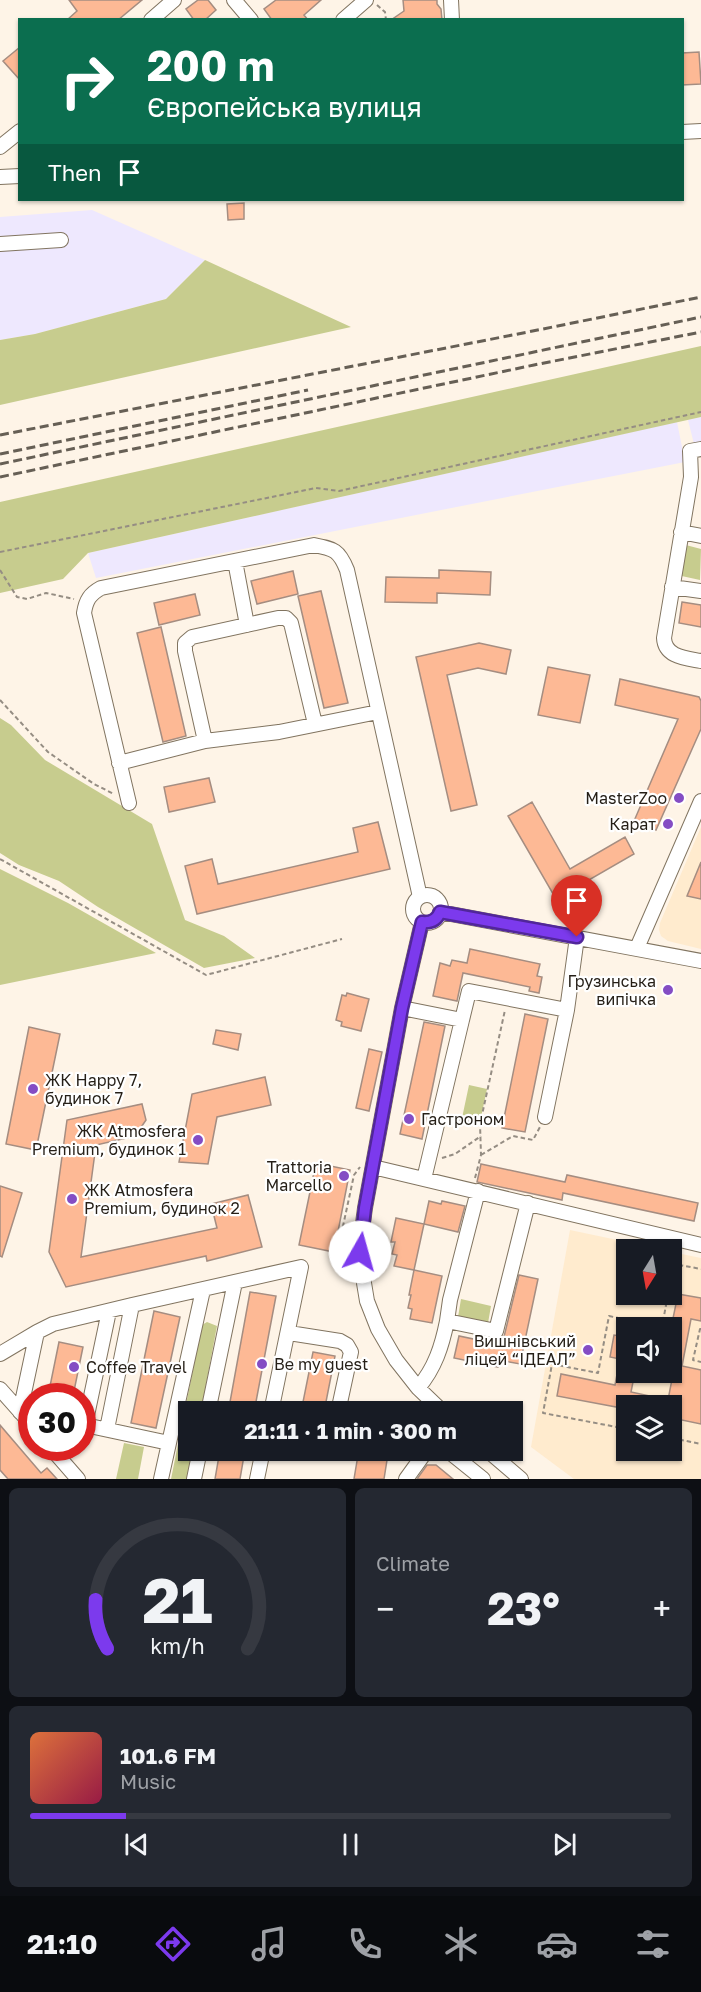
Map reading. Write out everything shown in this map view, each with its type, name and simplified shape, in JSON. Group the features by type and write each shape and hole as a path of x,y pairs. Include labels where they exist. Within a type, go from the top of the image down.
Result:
{"street":[{"path":"153,18 174,0"},
{"path":"234,0 249,18"},
{"path":"451,0 452,18"},
{"path":"346,18 368,2"},
{"path":"684,132 701,131"},
{"path":"0,147 18,132"},
{"path":"0,177 18,176"},
{"path":"0,244 61,240"},
{"path":"701,449 690,451 696,478 681,532 664,645 678,657 701,661"},
{"path":"681,532 701,536"},
{"path":"129,803 84,612 86,602 92,592 101,588 314,545 329,548 341,556 347,570 420,897 413,908 415,916 422,922 435,920 440,912 439,903 433,897 420,897"},
{"path":"235,561 247,625"},
{"path":"672,587 701,591"},
{"path":"205,741 184,651 185,643 192,637 278,618 285,618 291,622 315,724"},
{"path":"119,763 205,741 279,732 378,712"},
{"path":"637,948 701,801"},
{"path":"440,912 701,961"},
{"path":"422,922 368,1165 360,1252 367,1301 378,1329 396,1360 432,1401"},
{"path":"545,1117 567,1010 577,937"},
{"path":"424,1179 469,992 567,1010"},
{"path":"402,1008 462,1020"},
{"path":"368,1165 701,1245"},
{"path":"418,1388 432,1368 442,1345 475,1190"},
{"path":"447,1321 495,1331 528,1203"},
{"path":"0,1354 53,1324 301,1267 274,1401"},
{"path":"210,1401 235,1282"},
{"path":"161,1479 203,1290"},
{"path":"106,1429 132,1305"},
{"path":"93,1383 109,1311"},
{"path":"30,1383 37,1332"},
{"path":"288,1333 340,1341 347,1345 351,1352 340,1401"},
{"path":"0,1389 18,1406"},
{"path":"96,1427 169,1443"},
{"path":"62,1461 78,1479"},
{"path":"194,1479 198,1461"},
{"path":"257,1479 261,1461"},
{"path":"406,1479 419,1461"},
{"path":"461,1461 483,1479"},
{"path":"501,1461 521,1479"}],"path":[{"path":"368,2 376,4 385,12 386,18"},
{"path":"0,552 316,488 339,491 701,411"},
{"path":"0,570 17,597 27,599 46,593 86,602"},
{"path":"0,700 48,752 94,784 129,803"},
{"path":"0,859 206,975 342,939"},
{"path":"475,1190 481,1155 480,1124 507,999"},
{"path":"439,1115 480,1124"},
{"path":"481,1155 513,1136 533,1140 545,1117"},
{"path":"428,1163 455,1154 481,1136"},
{"path":"348,1257 340,1240 354,1175 368,1165"},
{"path":"682,1265 701,1269"},
{"path":"616,1427 543,1413 552,1364 598,1373 609,1316 662,1327 666,1305"},
{"path":"701,1329 699,1329 693,1360 701,1362"},
{"path":"682,1440 701,1444"}],"shaded area":[{"path":"92,210 205,260 166,299 35,334 0,340 0,217"},
{"path":"701,417 701,442 694,444 688,420"},
{"path":"677,422 685,462 96,578 88,553"},
{"path":"701,827 701,949 668,941 661,936 659,930"},
{"name":"Вишнівський ліцей “ІДЕАЛ”","path":"570,1230 616,1240 616,1305 682,1305 682,1254 701,1258 701,1479 574,1479 531,1447"}],"green space":[{"path":"205,260 351,327 0,405 0,340 35,334 166,299"},
{"path":"701,346 701,417 88,553 63,579 0,593 0,502"},
{"path":"682,544 701,549 700,580 677,575"},
{"path":"0,718 11,725 45,760 152,824 185,920 224,936 255,958 204,968 98,907 59,881 19,865 0,853"},
{"path":"0,869 68,903 156,953 0,985"},
{"path":"469,1085 487,1089 480,1122 462,1118"},
{"path":"461,1299 491,1306 488,1323 458,1317"},
{"path":"207,1322 217,1326 203,1401 187,1401 202,1325"},
{"path":"124,1443 144,1447 138,1479 116,1479"},
{"path":"178,1444 178,1461 192,1461 189,1479 171,1479"}],"building":[{"path":"69,0 142,0 120,18 69,18 77,11"},
{"path":"198,0 208,0 216,10 207,18 193,18 186,9"},
{"path":"276,0 321,0 304,15 306,18 271,18 264,9"},
{"path":"403,0 437,0 442,18 394,18 404,11"},
{"path":"18,49 18,78 3,61"},
{"path":"699,52 701,84 684,85 684,53"},
{"path":"244,203 244,219 228,220 227,204"},
{"path":"439,570 491,572 490,595 437,593 437,603 385,602 386,577 439,578"},
{"path":"293,571 298,594 257,604 251,581"},
{"path":"321,591 348,703 324,708 298,596"},
{"path":"195,594 200,615 159,625 154,603"},
{"path":"682,602 701,605 701,627 679,623"},
{"path":"161,627 186,736 163,742 137,633"},
{"path":"479,643 511,650 506,674 478,668 447,675 477,805 451,811 416,657"},
{"path":"548,667 590,675 580,723 538,715"},
{"path":"620,679 699,697 701,701 701,729 656,830 634,821 678,719 615,705"},
{"path":"209,778 215,802 169,812 164,787"},
{"path":"532,802 570,869 625,837 634,854 556,899 508,816"},
{"path":"378,822 390,869 197,914 185,866 212,859 218,884 358,852 353,828"},
{"path":"701,862 701,899 687,896"},
{"path":"470,949 540,964 537,976 542,977 539,993 529,991 530,987 463,973 457,1001 433,996 440,963 450,966 452,960 467,963"},
{"path":"347,993 369,999 361,1031 341,1026 342,1022 336,1020 342,995 346,996"},
{"path":"525,1014 548,1019 525,1132 502,1128"},
{"path":"424,1022 445,1026 422,1139 400,1134"},
{"name":"ЖК Happy 7, будинок 7","path":"29,1027 60,1034 36,1150 6,1144"},
{"path":"216,1030 241,1034 238,1050 213,1044"},
{"path":"369,1049 382,1052 369,1111 356,1108"},
{"name":"ЖК Atmosfera Premium, будинок 1","path":"265,1077 271,1105 217,1117 208,1164 179,1162 192,1094"},
{"name":"ЖК Atmosfera Premium, будинок 2","path":"142,1104 146,1120 135,1136 96,1145 81,1257 217,1228 211,1204 248,1195 262,1247 207,1261 206,1256 66,1287 49,1252 67,1120"},
{"path":"316,1163 350,1170 334,1252 299,1245"},
{"path":"481,1164 565,1182 567,1175 698,1203 694,1221 563,1193 562,1200 477,1182"},
{"path":"0,1186 22,1193 2,1257 0,1256"},
{"path":"429,1201 465,1206 458,1232 424,1224"},
{"path":"396,1218 424,1224 414,1270 394,1266 397,1255 392,1254 395,1242 391,1242"},
{"path":"414,1270 442,1276 432,1323 410,1319 412,1309 408,1308 411,1295 409,1295"},
{"path":"519,1275 538,1279 520,1364 499,1360 498,1367 454,1358 459,1336 502,1345"},
{"path":"250,1292 276,1296 256,1401 230,1401"},
{"path":"682,1295 701,1298 701,1321 691,1319 682,1366 682,1317 673,1317 676,1305 682,1305"},
{"path":"154,1311 180,1317 156,1428 131,1423"},
{"path":"614,1335 616,1335 616,1358 610,1357"},
{"path":"59,1342 83,1347 76,1383 51,1383"},
{"path":"313,1352 335,1356 326,1401 303,1401"},
{"path":"682,1366 701,1370 701,1424 682,1420 682,1395 669,1395 671,1383 682,1383"},
{"path":"561,1374 615,1385 616,1380 616,1383 633,1383 631,1392 645,1395 616,1395 616,1407 557,1396"},
{"path":"0,1425 18,1446 18,1461 31,1461 41,1473 47,1468 57,1479 8,1479 0,1470"},
{"path":"218,1461 243,1461 240,1479 215,1479"},
{"path":"357,1461 387,1461 384,1479 354,1479"},
{"path":"427,1465 436,1465 453,1479 417,1479"}],"railway":[{"path":"0,435 701,297"},
{"path":"0,464 701,317"},
{"path":"0,477 701,332"},
{"path":"0,454 308,390"}],"place":[{"name":"MasterZoo","path":"679,798"},
{"name":"Карат","path":"668,824"},
{"name":"Грузинська випічка","path":"668,990"},
{"name":"ЖК Happy 7, будинок 7","path":"33,1089"},
{"name":"Гастроном","path":"409,1119"},
{"name":"ЖК Atmosfera Premium, будинок 1","path":"198,1140"},
{"name":"Trattoria Marcello","path":"344,1176"},
{"name":"ЖК Atmosfera Premium, будинок 2","path":"72,1199"},
{"name":"Вишнівський ліцей “ІДЕАЛ”","path":"588,1350"},
{"name":"Be my guest","path":"262,1364"},
{"name":"Coffee Travel","path":"74,1367"}],"route":[{"path":"360,1252 365,1208 402,1008 422,922 435,920 440,912 577,937"}]}
